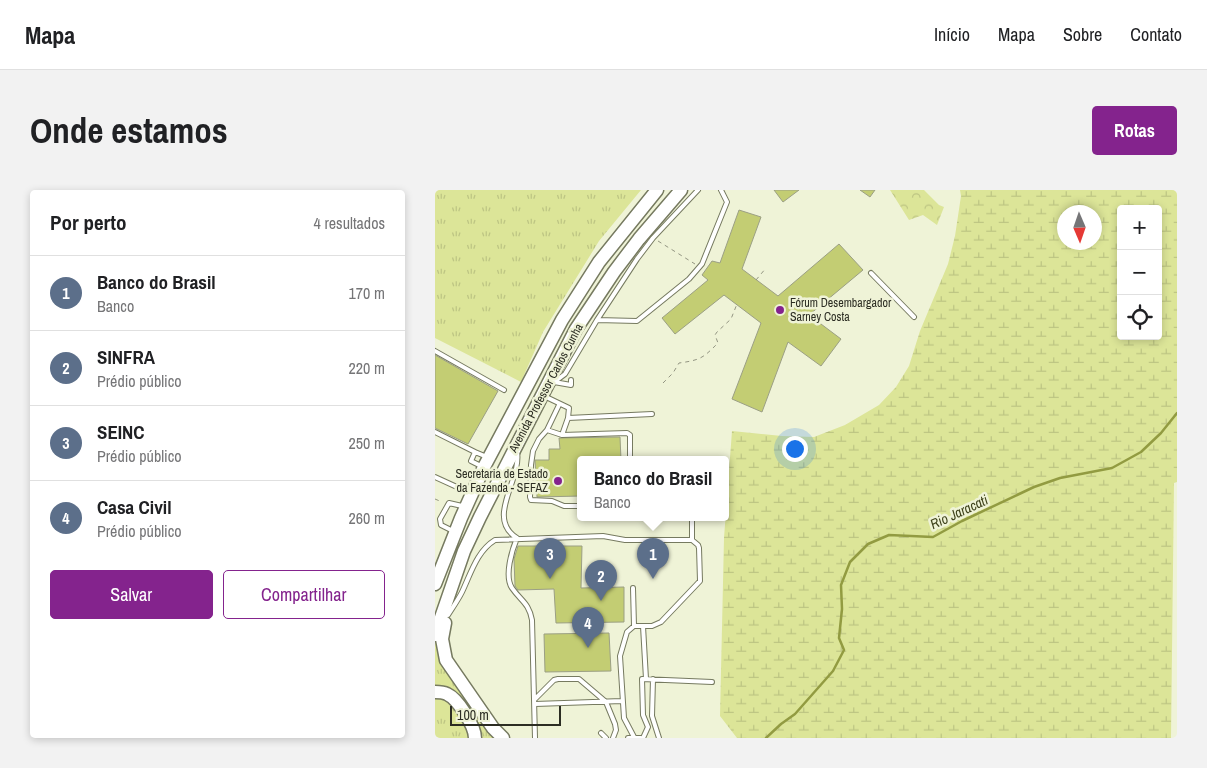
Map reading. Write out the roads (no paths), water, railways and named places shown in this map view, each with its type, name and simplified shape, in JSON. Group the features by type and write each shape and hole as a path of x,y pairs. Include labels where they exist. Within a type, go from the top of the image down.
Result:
{"main road":[{"name":"Avenida Professor Carlos Cunha","path":"435,584 455,532 487,462 562,320 599,262 657,190"},
{"name":"Avenida Professor Carlos Cunha","path":"435,635 465,551 480,517 548,385 639,239 681,190"},
{"path":"591,317 579,309 578,303 597,273 599,262"},
{"path":"548,385 552,365 571,330 570,325 562,320"},
{"path":"455,578 442,639 446,660 493,728 503,738"},
{"path":"435,692 446,693 455,700 472,725 475,738"}],"lane":[{"path":"591,317 653,238 698,190"},
{"path":"591,317 637,321 689,279 704,259 727,202 721,190"},
{"path":"871,273 914,317"},
{"path":"435,351 504,390"},
{"path":"562,435 568,418 569,408 559,405 548,385 571,385 571,380"},
{"path":"559,405 547,430 539,438 533,451 531,500 552,501 564,506 577,506"},
{"path":"568,418 652,414"},
{"path":"547,430 562,435 627,433 629,435 630,456"},
{"path":"435,432 475,452 487,462"},
{"path":"515,447 518,460 506,500 504,517 510,534 517,538"},
{"path":"475,452 471,461 487,462"},
{"path":"435,477 472,494"},
{"path":"455,532 439,522 447,504 451,503 466,508"},
{"path":"692,521 692,540"},
{"path":"446,617 461,594 484,548 495,540 603,536 625,540 692,540 699,548 700,581 661,622 652,626 634,626 627,632 621,648 624,718 634,737"},
{"path":"517,538 511,553 509,582 531,611 535,738"},
{"path":"633,588 634,626"},
{"path":"628,738 642,738 647,727 643,716 643,626"},
{"path":"535,701 554,680 579,679 606,702 615,724 616,730 613,738"},
{"path":"644,679 712,682"},
{"path":"653,679 652,716 659,738"},
{"path":"535,701 622,701"},
{"path":"601,733 606,738"}],"waterway":[{"name":"Rio Jaracati","path":"766,738 795,714 833,671 844,650 839,638 842,609 841,585 850,562 868,544 889,535 933,537 1034,487 1060,478 1112,468 1141,452 1161,433 1177,413"}],"place":[{"name":"Fórum Desembargador Sarney Costa","path":"780,310"},
{"name":"Secretaria de Estado da Fazenda - SEFAZ","path":"558,481"},
{"name":"SEINC","path":"550,579"},
{"name":"Banco do Brasil","path":"653,579"},
{"name":"SINFRA","path":"601,601"},
{"name":"Casa Civil","path":"588,648"}]}
